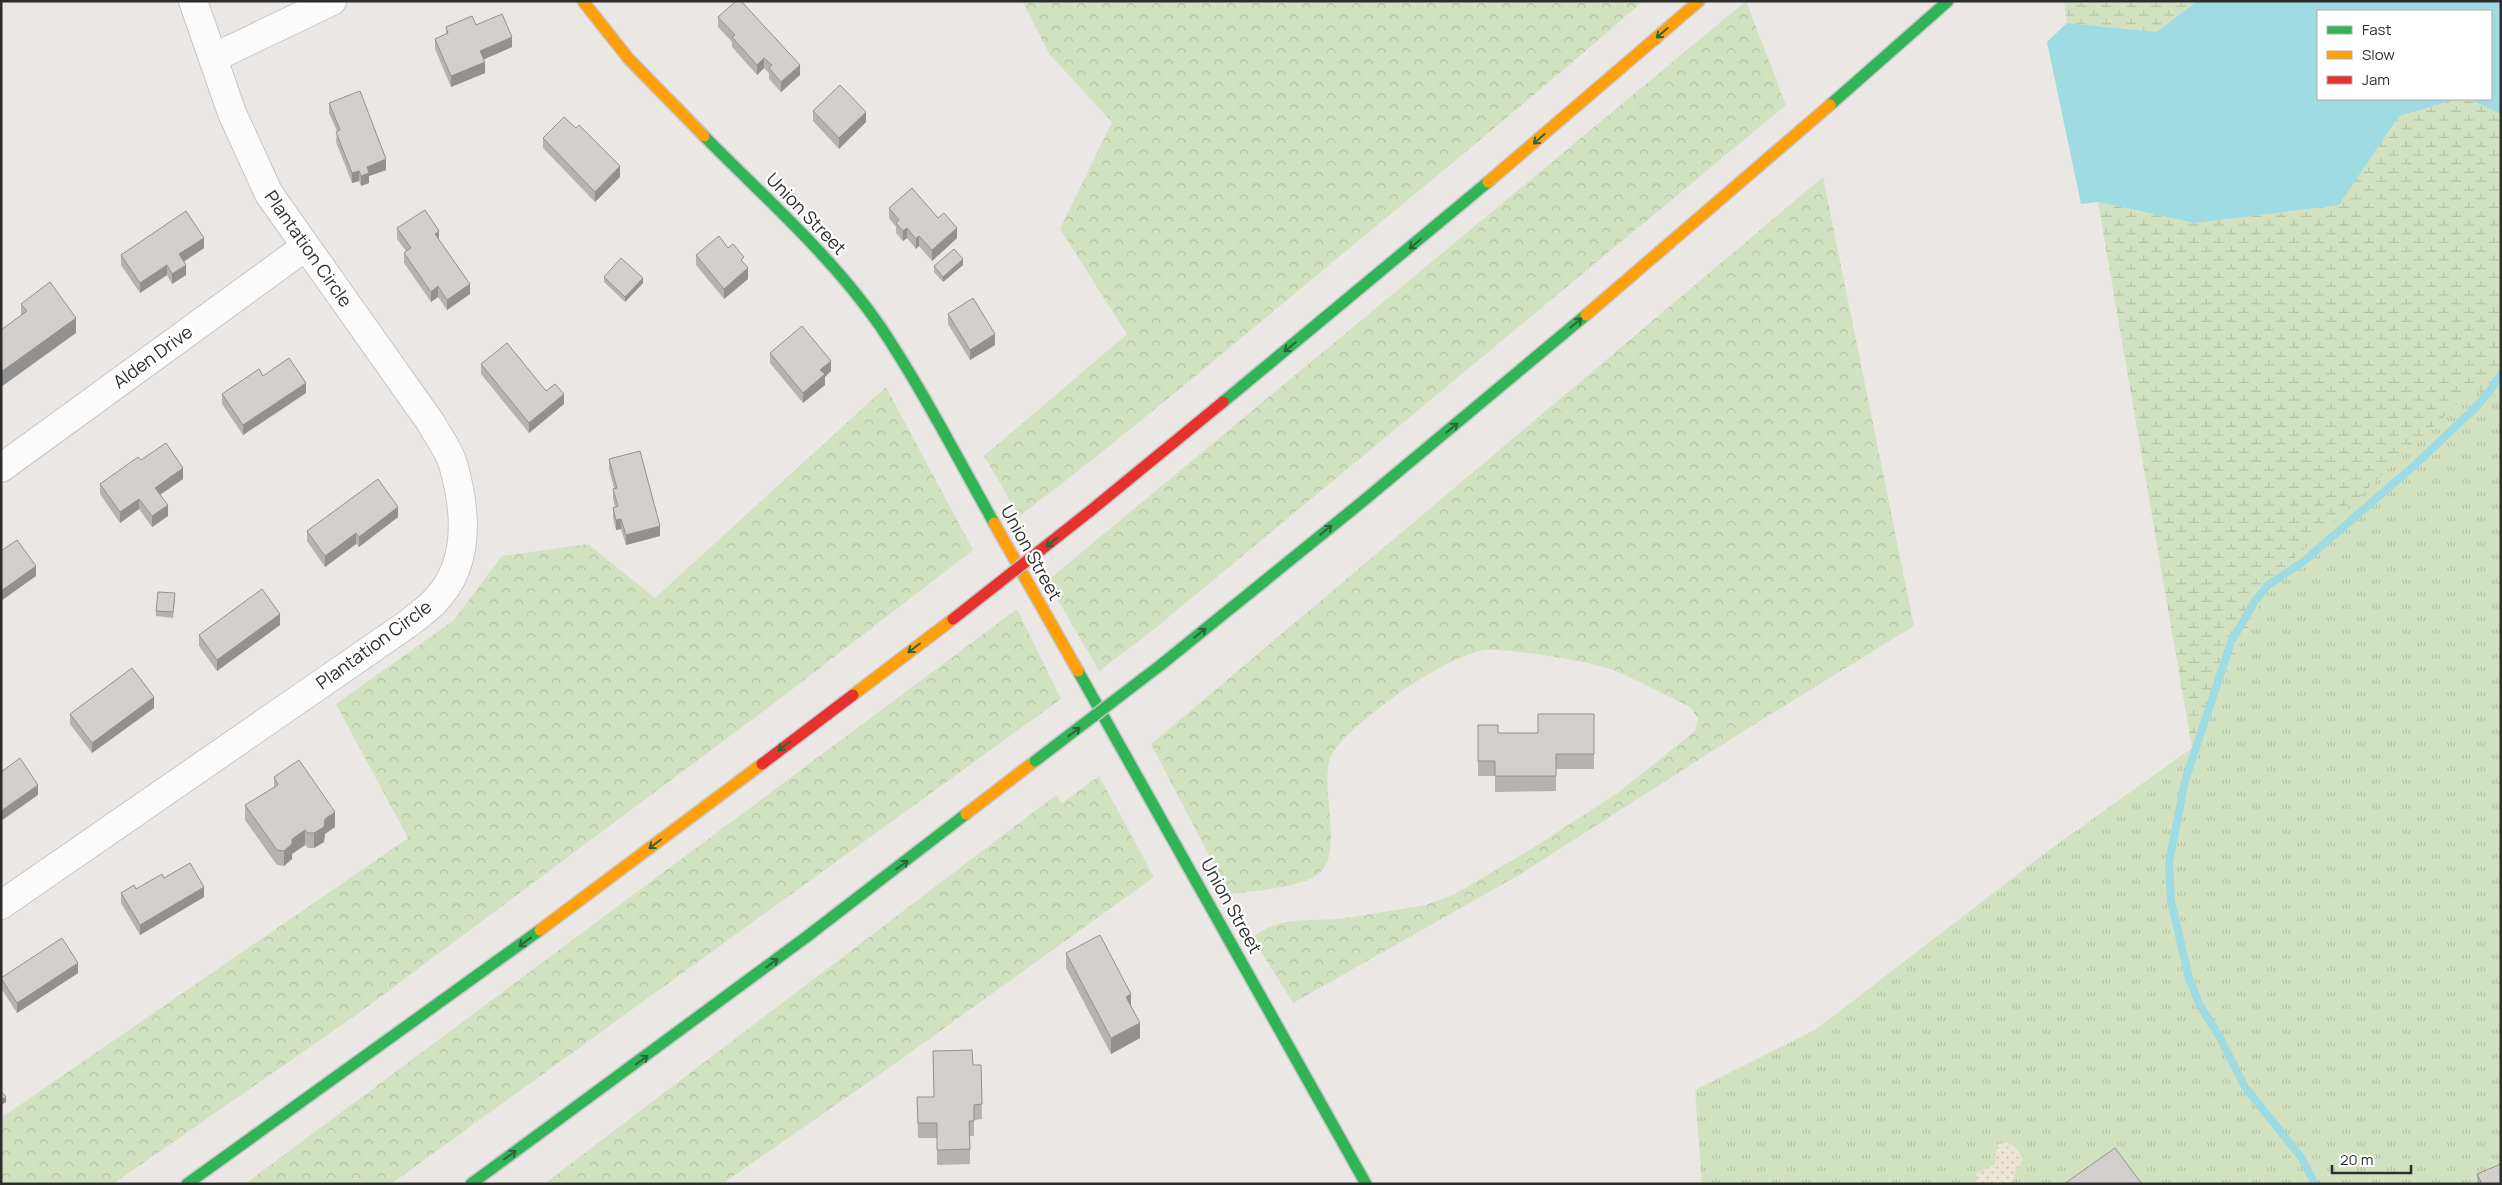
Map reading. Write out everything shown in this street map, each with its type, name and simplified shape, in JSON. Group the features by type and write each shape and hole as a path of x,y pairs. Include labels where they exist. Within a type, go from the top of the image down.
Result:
{"main road":[{"name":"Union Street","path":"583,1 628,58 837,271 891,343 1366,1184"},
{"path":"187,1184 542,928 953,619 1090,512 1398,258 1699,1"},
{"path":"471,1184 805,938 1162,664 1622,286 1948,1"}],"street":[{"name":"Plantation Circle","path":"1,905 409,623 436,601 454,571 464,538 461,500 452,462 432,423 269,194 247,150 193,1"},
{"path":"213,58 332,1"},
{"name":"Alden Drive","path":"1,468 305,247"}],"green space":[{"path":"1022,1 1643,1 1519,107 1202,370 1093,459 1019,516 984,456 1127,334 1060,229 1112,122 1050,55"},
{"path":"1746,1 1786,105 1147,635 1099,671 1047,581"},
{"path":"2064,1 2197,1 2157,32 2067,23"},
{"path":"2501,1 2501,1184 1702,1184 1695,1090 1815,1030 2052,848 2192,748 2270,581 2347,435 2401,100 2492,100 2492,10"},
{"path":"2455,100 2471,100 2501,114 2501,399 2473,389 2270,581 2192,748 2098,202 2195,223 2339,205 2399,116"},
{"path":"1823,177 1914,626 1742,732 1519,875 1293,1003 1252,937 1271,926 1290,921 1340,919 1426,905 1455,894 1536,846 1619,792 1695,731 1698,718 1690,707 1605,667 1531,653 1485,650 1473,653 1446,664 1418,681 1369,716 1339,744 1330,759 1327,772 1331,837 1330,853 1325,866 1317,875 1287,886 1229,894 1151,744"},
{"path":"886,387 973,550 777,701 356,1015 113,1184 1,1184 1,1118 408,838 336,704 453,621 502,556 588,544 655,598"},
{"path":"1017,609 1061,699 391,1184 245,1184"},
{"path":"1099,776 1154,877 886,1070 722,1184 544,1184 1056,795 1062,803"}],"sand":[{"path":"2004,1142 2016,1148 2023,1160 2016,1170 2012,1184 1977,1184 1976,1173 1995,1164 1997,1145"}],"water":[{"path":"2197,1 2501,1 2501,114 2471,100 2492,100 2492,10 2317,10 2317,100 2455,100 2399,116 2339,205 2195,223 2098,202 2081,204 2047,42 2067,23 2157,32"}],"building":[{"path":"736,1 741,1 800,65 781,82 769,68 772,65 764,58 757,65 732,37 735,35 718,17"},
{"path":"502,14 512,37 480,51 485,62 451,76 435,39 448,33 446,27 472,16 476,25"},
{"path":"840,85 866,112 839,138 813,111"},
{"path":"360,91 386,159 367,167 369,173 361,176 359,171 352,173 336,132 340,130 329,103"},
{"path":"564,117 576,128 579,125 620,166 595,192 543,138"},
{"path":"912,188 938,218 944,213 957,228 932,250 919,236 916,239 907,228 903,231 896,223 899,220 889,208"},
{"path":"425,210 439,231 435,234 470,284 447,300 438,286 431,292 404,253 411,248 397,228"},
{"path":"186,211 204,238 179,254 186,265 172,274 167,265 140,283 121,255"},
{"path":"719,236 728,248 733,244 744,257 741,260 748,268 724,289 696,255"},
{"path":"954,249 963,259 943,277 934,266"},
{"path":"621,258 643,278 625,297 604,277"},
{"path":"50,282 76,318 1,372 1,330 27,311 21,304"},
{"path":"973,298 995,334 970,350 948,314"},
{"path":"802,326 831,361 820,370 825,374 803,393 770,353"},
{"path":"507,343 546,391 555,384 564,394 529,423 481,364"},
{"path":"289,358 306,383 243,425 222,394 259,369 263,376"},
{"path":"166,443 183,468 155,488 168,505 152,516 139,499 120,512 100,484 138,457 141,460"},
{"path":"640,451 660,526 626,535 621,519 616,520 613,508 618,506 613,489 617,488 609,459"},
{"path":"378,479 398,507 359,537 356,533 325,556 307,531"},
{"path":"17,540 36,566 1,591 1,551"},
{"path":"262,589 280,614 217,660 199,635"},
{"path":"158,592 175,593 173,612 156,611"},
{"path":"132,668 154,697 92,743 70,714"},
{"path":"1538,714 1594,714 1594,754 1556,754 1556,776 1495,776 1495,761 1478,761 1478,725 1498,725 1498,733 1538,733"},
{"path":"20,758 38,785 1,811 1,772"},
{"path":"299,760 335,812 325,819 324,827 314,833 308,833 305,830 292,839 292,844 284,851 277,850 245,805 278,785 274,777"},
{"path":"190,863 204,887 140,925 121,893 134,885 136,889 162,874 164,878"},
{"path":"1100,935 1131,994 1126,997 1140,1023 1111,1038 1066,953"},
{"path":"62,938 78,963 17,1003 1,978"},
{"path":"972,1050 973,1065 981,1065 982,1104 974,1105 974,1121 969,1121 970,1149 937,1150 937,1123 918,1123 917,1097 934,1097 933,1051"},
{"path":"1,1091 6,1097 1,1100"},
{"path":"2115,1148 2142,1184 2064,1184"},
{"path":"2501,1164 2501,1184 2482,1184 2477,1174"}],"waterway":[{"path":"2315,1184 2301,1157 2245,1087 2217,1032 2200,1006 2189,978 2171,901 2169,863 2185,781 2231,642 2255,601 2268,585 2303,562 2417,463 2474,409 2501,374"}],"traffic: fast":[{"path":"1830,105 1948,1"},
{"path":"704,136 819,251 861,300 910,374 994,523"},
{"path":"1223,402 1488,182"},
{"path":"1162,664 1362,502 1586,315"},
{"path":"1035,761 1162,664"},
{"path":"1078,671 1366,1184"},
{"path":"471,1184 805,938 966,814"},
{"path":"187,1184 540,930"}],"traffic: slow":[{"path":"583,1 628,58 704,136"},
{"path":"1488,182 1699,1"},
{"path":"1586,315 1830,105"},
{"path":"994,523 1078,671"},
{"path":"853,695 953,619"},
{"path":"966,814 1035,761"},
{"path":"540,930 762,764"}],"traffic: jam":[{"path":"1089,512 1223,402"},
{"path":"953,619 1089,512"},
{"path":"762,764 853,695"}]}
